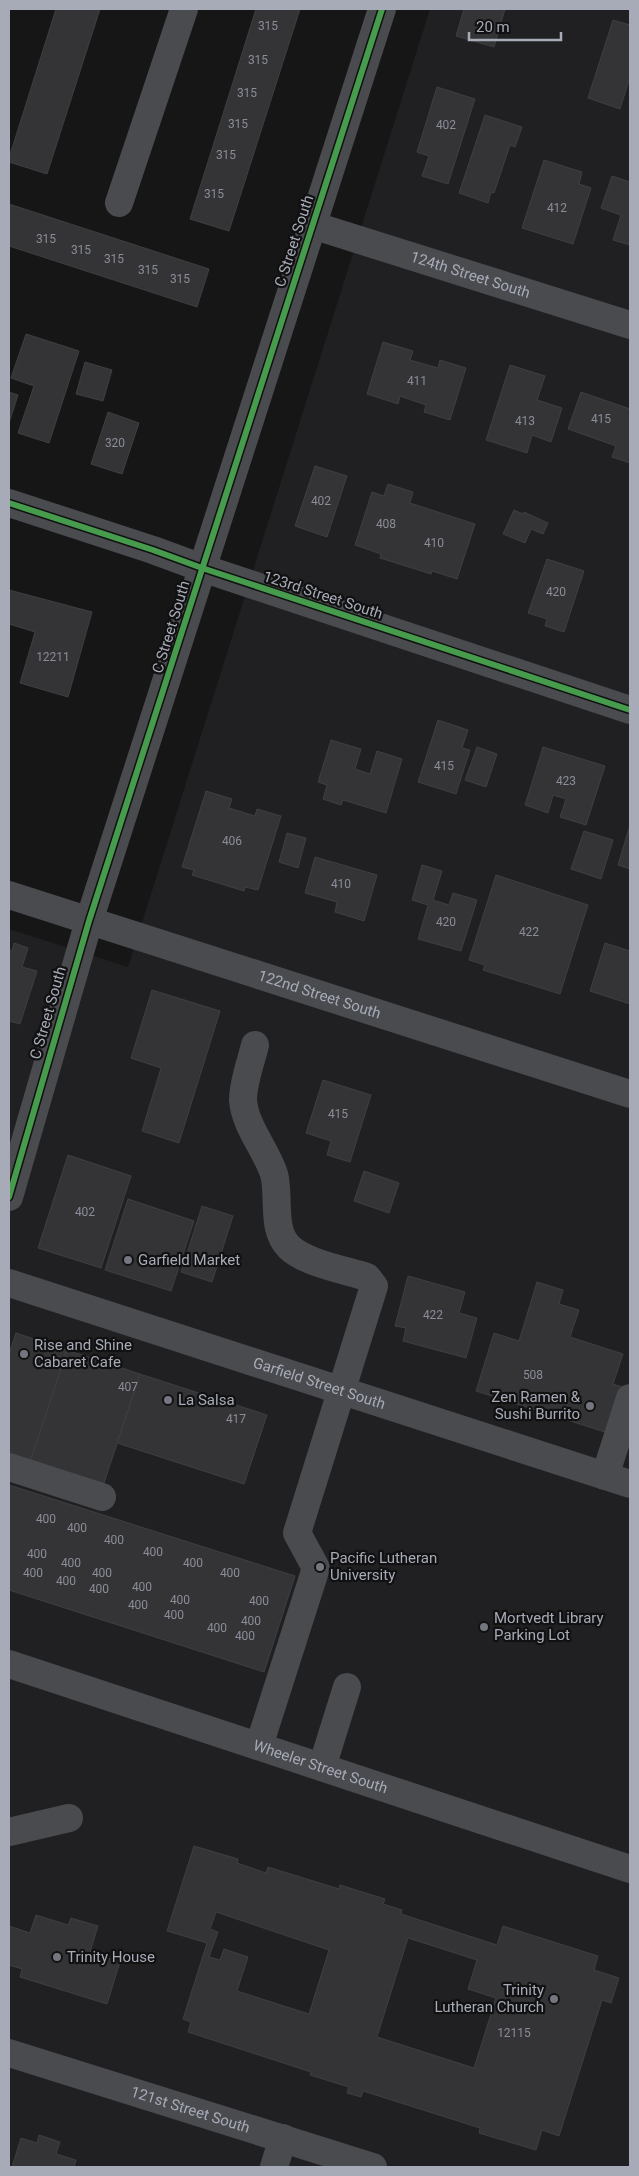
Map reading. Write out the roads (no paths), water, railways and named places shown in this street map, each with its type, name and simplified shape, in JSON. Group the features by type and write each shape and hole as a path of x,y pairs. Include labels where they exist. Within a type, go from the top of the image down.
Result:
{"street":[{"path":"119,203 184,9"},
{"name":"C Street South","path":"9,1197 89,921 169,677 202,568 382,9"},
{"name":"124th Street South","path":"312,225 630,325"},
{"name":"123rd Street South","path":"9,503 630,710"},
{"name":"122nd Street South","path":"9,895 630,1094"},
{"path":"255,1045 246,1078 243,1101 249,1122 274,1174 281,1233 287,1246 298,1255 367,1277 374,1286 297,1533 316,1568 259,1746"},
{"name":"Garfield Street South","path":"9,1283 618,1480"},
{"path":"618,1480 630,1398"},
{"path":"9,1467 102,1497"},
{"name":"Wheeler Street South","path":"9,1664 630,1869"},
{"path":"322,1767 347,1687"},
{"path":"9,1832 69,1818"},
{"name":"121st Street South","path":"9,2052 373,2167"},
{"path":"274,2167 283,2138"}],"place":[{"name":"Garfield Market","path":"128,1260"},
{"name":"Rise and Shine Cabaret Cafe","path":"24,1354"},
{"name":"La Salsa","path":"168,1400"},
{"name":"Zen Ramen & Sushi Burrito","path":"590,1406"},
{"name":"Pacific Lutheran University","path":"320,1567"},
{"name":"Mortvedt Library Parking Lot","path":"484,1627"},
{"name":"Trinity House","path":"57,1957"},
{"name":"Trinity Lutheran Church","path":"554,1999"}]}
